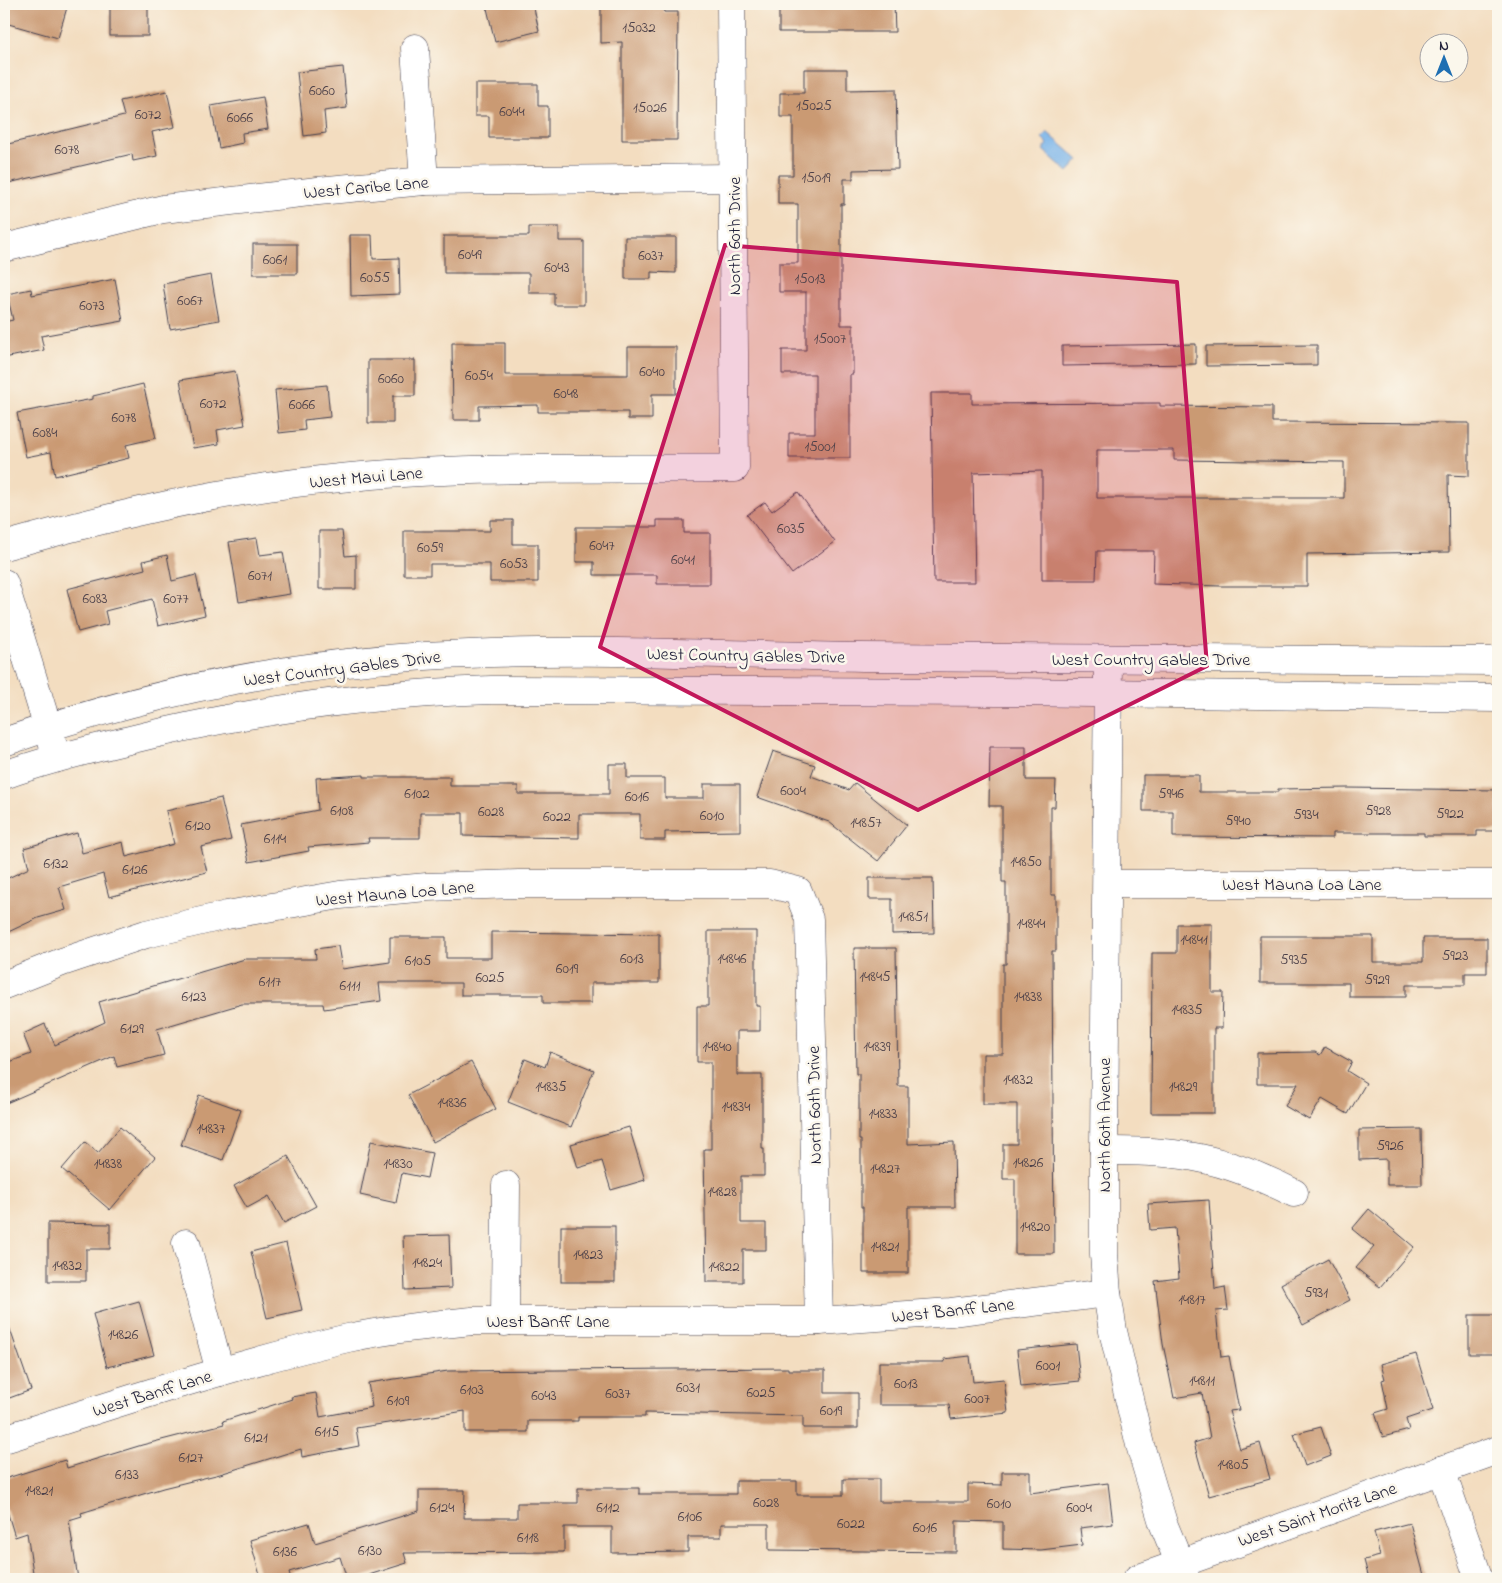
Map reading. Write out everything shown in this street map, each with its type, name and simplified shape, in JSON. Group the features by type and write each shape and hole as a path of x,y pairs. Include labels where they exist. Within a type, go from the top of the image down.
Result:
{"street":[{"name":"North 60th Drive","path":"732,4 736,468"},
{"path":"415,48 424,181"},
{"name":"West Caribe Lane","path":"4,248 163,210 318,191 424,181 733,178"},
{"name":"West Maui Lane","path":"4,546 162,504 338,478 421,471 736,468"},
{"path":"4,583 57,758"},
{"name":"West Country Gables Drive","path":"4,742 48,727 200,687 263,675 421,656 488,653 582,653 1108,660 1498,661"},
{"name":"North 60th Avenue","path":"1108,660 1104,1151 1104,1254 1107,1293 1113,1331 1140,1445 1163,1523 1183,1571"},
{"name":"West Country Gables Drive","path":"4,775 57,758 216,720 350,699 428,692 500,690 1108,693 1498,698"},
{"name":"West Mauna Loa Lane","path":"4,985 62,962 146,934 227,915 340,895 427,887 519,884 770,884 798,891"},
{"name":"West Mauna Loa Lane","path":"1106,884 1498,884"},
{"name":"North 60th Drive","path":"798,891 809,919 819,1321"},
{"path":"1104,1151 1143,1150 1190,1154 1225,1163 1259,1175 1294,1192"},
{"path":"505,1322 506,1185"},
{"path":"186,1243 220,1372"},
{"name":"West Banff Lane","path":"4,1439 220,1372 350,1337 416,1327 472,1321 819,1321 951,1312 1107,1293"},
{"name":"West Saint Moritz Lane","path":"1137,1579 1183,1571 1441,1470 1498,1450"},
{"path":"1441,1470 1479,1579"}],"highlighted area":[{"path":"725,245 1177,282 1207,666 918,810 600,647"}],"water":[{"path":"1047,132 1079,160 1068,172 1043,150 1048,144 1042,138"}],"building":[{"path":"10,4 68,4 58,38 5,23"},
{"path":"110,4 148,4 148,36 110,36"},
{"path":"486,4 533,4 539,31 495,42"},
{"path":"601,4 664,4 664,12 678,12 677,140 622,140 622,42 601,43"},
{"path":"804,4 894,4 895,32 779,32 779,7 804,7"},
{"path":"343,67 347,108 324,111 326,133 304,136 297,72"},
{"path":"804,69 847,69 847,90 896,89 898,169 853,170 853,179 844,179 844,204 841,204 841,325 853,325 853,374 850,374 850,458 789,458 789,433 815,433 815,374 782,374 782,350 806,350 806,292 779,292 779,263 798,263 798,204 778,204 778,175 793,175 793,117 780,117 780,93 804,93"},
{"path":"475,84 538,84 538,106 548,106 548,138 489,138 489,116 475,116"},
{"path":"167,91 175,127 152,132 157,156 133,161 132,154 4,184 4,145 124,116 120,101"},
{"path":"263,97 268,129 242,133 243,143 219,148 211,106"},
{"path":"529,227 559,227 559,241 584,241 584,305 554,305 554,293 529,293 529,273 444,273 444,236 529,236"},
{"path":"350,235 372,235 373,259 399,258 400,294 351,296"},
{"path":"625,237 676,237 676,273 651,272 651,279 625,279"},
{"path":"253,244 297,244 297,274 253,274"},
{"path":"211,275 219,320 170,329 163,284"},
{"path":"115,279 123,321 41,336 44,350 4,358 4,322 13,320 7,294 31,289 32,295"},
{"path":"452,343 505,343 505,375 628,375 628,347 676,347 676,394 652,394 652,419 628,419 628,412 538,412 538,405 479,406 479,420 453,420"},
{"path":"1196,344 1196,364 1062,366 1062,346"},
{"path":"1317,345 1317,365 1206,366 1206,346"},
{"path":"368,360 415,360 415,396 393,396 393,423 368,423"},
{"path":"235,371 245,425 217,430 219,444 193,448 180,380"},
{"path":"143,384 156,438 126,445 129,458 55,476 51,452 26,457 17,413 93,399 93,396"},
{"path":"327,385 330,417 304,420 305,430 279,433 275,390"},
{"path":"931,393 972,393 972,404 1160,403 1160,406 1272,407 1272,422 1469,423 1469,476 1448,475 1449,552 1307,554 1307,586 1220,586 1153,584 1154,551 1097,551 1096,580 1042,580 1042,471 973,473 975,582 934,582","holes":["1097,450 1174,450 1174,460 1344,462 1344,498 1097,498"]},
{"path":"798,492 835,542 792,574 747,515 765,502 772,511"},
{"path":"490,520 513,520 513,544 538,544 538,582 490,582 490,564 430,564 430,575 404,575 404,531 490,531"},
{"path":"657,520 684,520 684,533 710,533 710,584 657,584 657,575 594,575 594,562 576,562 576,527 657,527"},
{"path":"319,531 342,531 345,556 356,555 356,589 319,589"},
{"path":"257,538 260,555 283,552 290,594 239,602 229,542"},
{"path":"167,555 172,581 196,575 205,615 158,626 152,599 105,611 108,624 78,632 67,589 145,569 143,561"},
{"path":"990,747 1026,747 1026,780 1056,780 1055,807 1051,807 1051,895 1056,895 1056,951 1052,951 1054,1254 1015,1254 1015,1179 1003,1179 1003,1144 1017,1144 1017,1104 983,1104 983,1054 1003,1054 1003,964 1006,964 1006,882 1002,882 1002,806 989,806"},
{"path":"773,751 815,765 811,776 849,790 855,783 907,825 878,861 829,822 757,797"},
{"path":"609,764 627,764 627,778 665,778 665,798 704,798 704,784 740,784 740,831 665,832 665,840 640,840 640,814 579,814 579,838 463,836 463,813 420,813 420,838 368,838 369,842 308,847 309,851 249,862 241,825 318,810 316,778 364,775 364,777 450,777 450,786 518,786 518,794 609,794"},
{"path":"1143,775 1199,775 1199,792 1278,792 1278,789 1348,788 1498,790 1498,831 1477,831 1477,836 1424,836 1424,833 1333,833 1333,838 1173,837 1173,811 1143,811"},
{"path":"221,798 231,840 201,847 207,872 109,897 103,874 59,887 66,910 38,918 4,934 4,880 29,868 24,848 77,833 82,853 123,842 126,857 174,844 166,811"},
{"path":"869,878 933,878 934,933 892,934 892,899 869,899"},
{"path":"1177,924 1212,924 1212,992 1223,992 1222,1028 1214,1028 1214,1113 1151,1113 1152,953 1177,953"},
{"path":"708,931 756,931 756,1006 760,1006 760,1031 737,1031 737,1075 762,1075 764,1176 741,1176 741,1223 766,1223 766,1250 743,1250 743,1282 706,1282 704,1149 711,1149 711,1062 697,1062 697,1006 708,1006"},
{"path":"491,932 659,934 659,983 591,983 591,1003 543,1003 543,995 461,995 461,983 379,983 381,1001 324,1009 323,1004 242,1004 157,1029 164,1055 117,1067 114,1056 4,1104 4,1064 31,1054 23,1034 45,1024 55,1045 105,1022 99,1002 245,959 316,959 315,949 338,946 342,969 390,962 390,937 446,937 446,958 491,958"},
{"path":"1260,936 1373,936 1373,962 1423,962 1423,938 1487,938 1487,973 1465,973 1465,985 1406,985 1406,997 1349,997 1349,983 1260,983"},
{"path":"854,948 896,948 898,1086 908,1086 908,1144 954,1142 955,1207 908,1207 908,1273 863,1273 863,1207 861,1207 859,1074 856,1074"},
{"path":"1325,1047 1352,1062 1347,1071 1366,1083 1348,1114 1322,1099 1309,1120 1285,1106 1298,1084 1257,1084 1257,1053 1315,1052 1320,1055"},
{"path":"550,1052 594,1070 571,1127 508,1102 525,1059 545,1067"},
{"path":"471,1062 496,1109 433,1142 408,1095"},
{"path":"199,1095 241,1110 223,1160 181,1145"},
{"path":"120,1127 155,1157 110,1210 62,1169 85,1142 98,1153"},
{"path":"629,1127 645,1180 611,1190 602,1161 578,1168 571,1144"},
{"path":"1421,1129 1422,1185 1387,1185 1387,1159 1359,1160 1359,1130"},
{"path":"371,1141 432,1153 427,1178 402,1173 396,1203 360,1195"},
{"path":"288,1156 316,1206 284,1223 269,1196 247,1208 234,1186"},
{"path":"1209,1200 1215,1289 1225,1287 1228,1310 1216,1311 1221,1357 1229,1356 1239,1410 1229,1411 1240,1449 1260,1443 1270,1479 1209,1496 1194,1443 1210,1438 1202,1393 1174,1398 1163,1344 1155,1281 1179,1278 1175,1228 1150,1230 1148,1204"},
{"path":"1369,1209 1414,1247 1380,1287 1356,1268 1374,1247 1352,1229"},
{"path":"48,1223 110,1224 110,1249 86,1249 86,1281 48,1281"},
{"path":"561,1226 615,1226 615,1282 561,1282"},
{"path":"449,1235 451,1288 405,1290 403,1236"},
{"path":"286,1243 302,1310 267,1318 251,1252"},
{"path":"1328,1259 1350,1300 1303,1325 1281,1284"},
{"path":"139,1301 154,1355 107,1367 93,1314"},
{"path":"1469,1315 1498,1315 1498,1354 1469,1354"},
{"path":"4,1321 7,1321 31,1390 4,1400"},
{"path":"1076,1344 1080,1381 1021,1387 1017,1350"},
{"path":"1416,1354 1433,1410 1406,1419 1409,1430 1383,1437 1375,1413 1388,1409 1382,1380 1385,1379 1381,1364"},
{"path":"970,1356 973,1382 1004,1379 1008,1413 951,1419 949,1405 879,1405 879,1362 945,1362 944,1359"},
{"path":"788,1368 788,1370 825,1370 825,1393 858,1393 858,1428 803,1428 803,1416 645,1413 645,1417 578,1417 578,1421 528,1421 528,1432 465,1432 465,1411 356,1428 359,1446 302,1457 301,1449 81,1513 82,1516 69,1520 78,1579 34,1579 27,1533 15,1537 4,1501 4,1479 65,1460 67,1468 142,1445 224,1424 223,1421 292,1399 291,1397 316,1393 320,1417 372,1407 368,1383 448,1371"},
{"path":"1321,1427 1331,1456 1305,1466 1294,1434"},
{"path":"1002,1472 1030,1472 1030,1493 1108,1483 1113,1524 1080,1528 1082,1545 1041,1550 1003,1549 1003,1522 956,1521 956,1552 769,1550 769,1524 721,1524 721,1537 688,1537 688,1552 612,1553 612,1527 564,1527 564,1552 404,1553 407,1563 356,1579 347,1579 340,1557 289,1572 291,1579 261,1579 250,1540 309,1523 315,1543 419,1511 419,1490 465,1490 464,1518 517,1518 517,1503 578,1503 578,1488 639,1488 639,1494 736,1494 736,1481 797,1481 797,1495 843,1495 843,1479 879,1479 879,1502 968,1502 968,1484 1002,1485"},
{"path":"1410,1523 1425,1579 1369,1579 1364,1560 1380,1556 1374,1532"}]}
